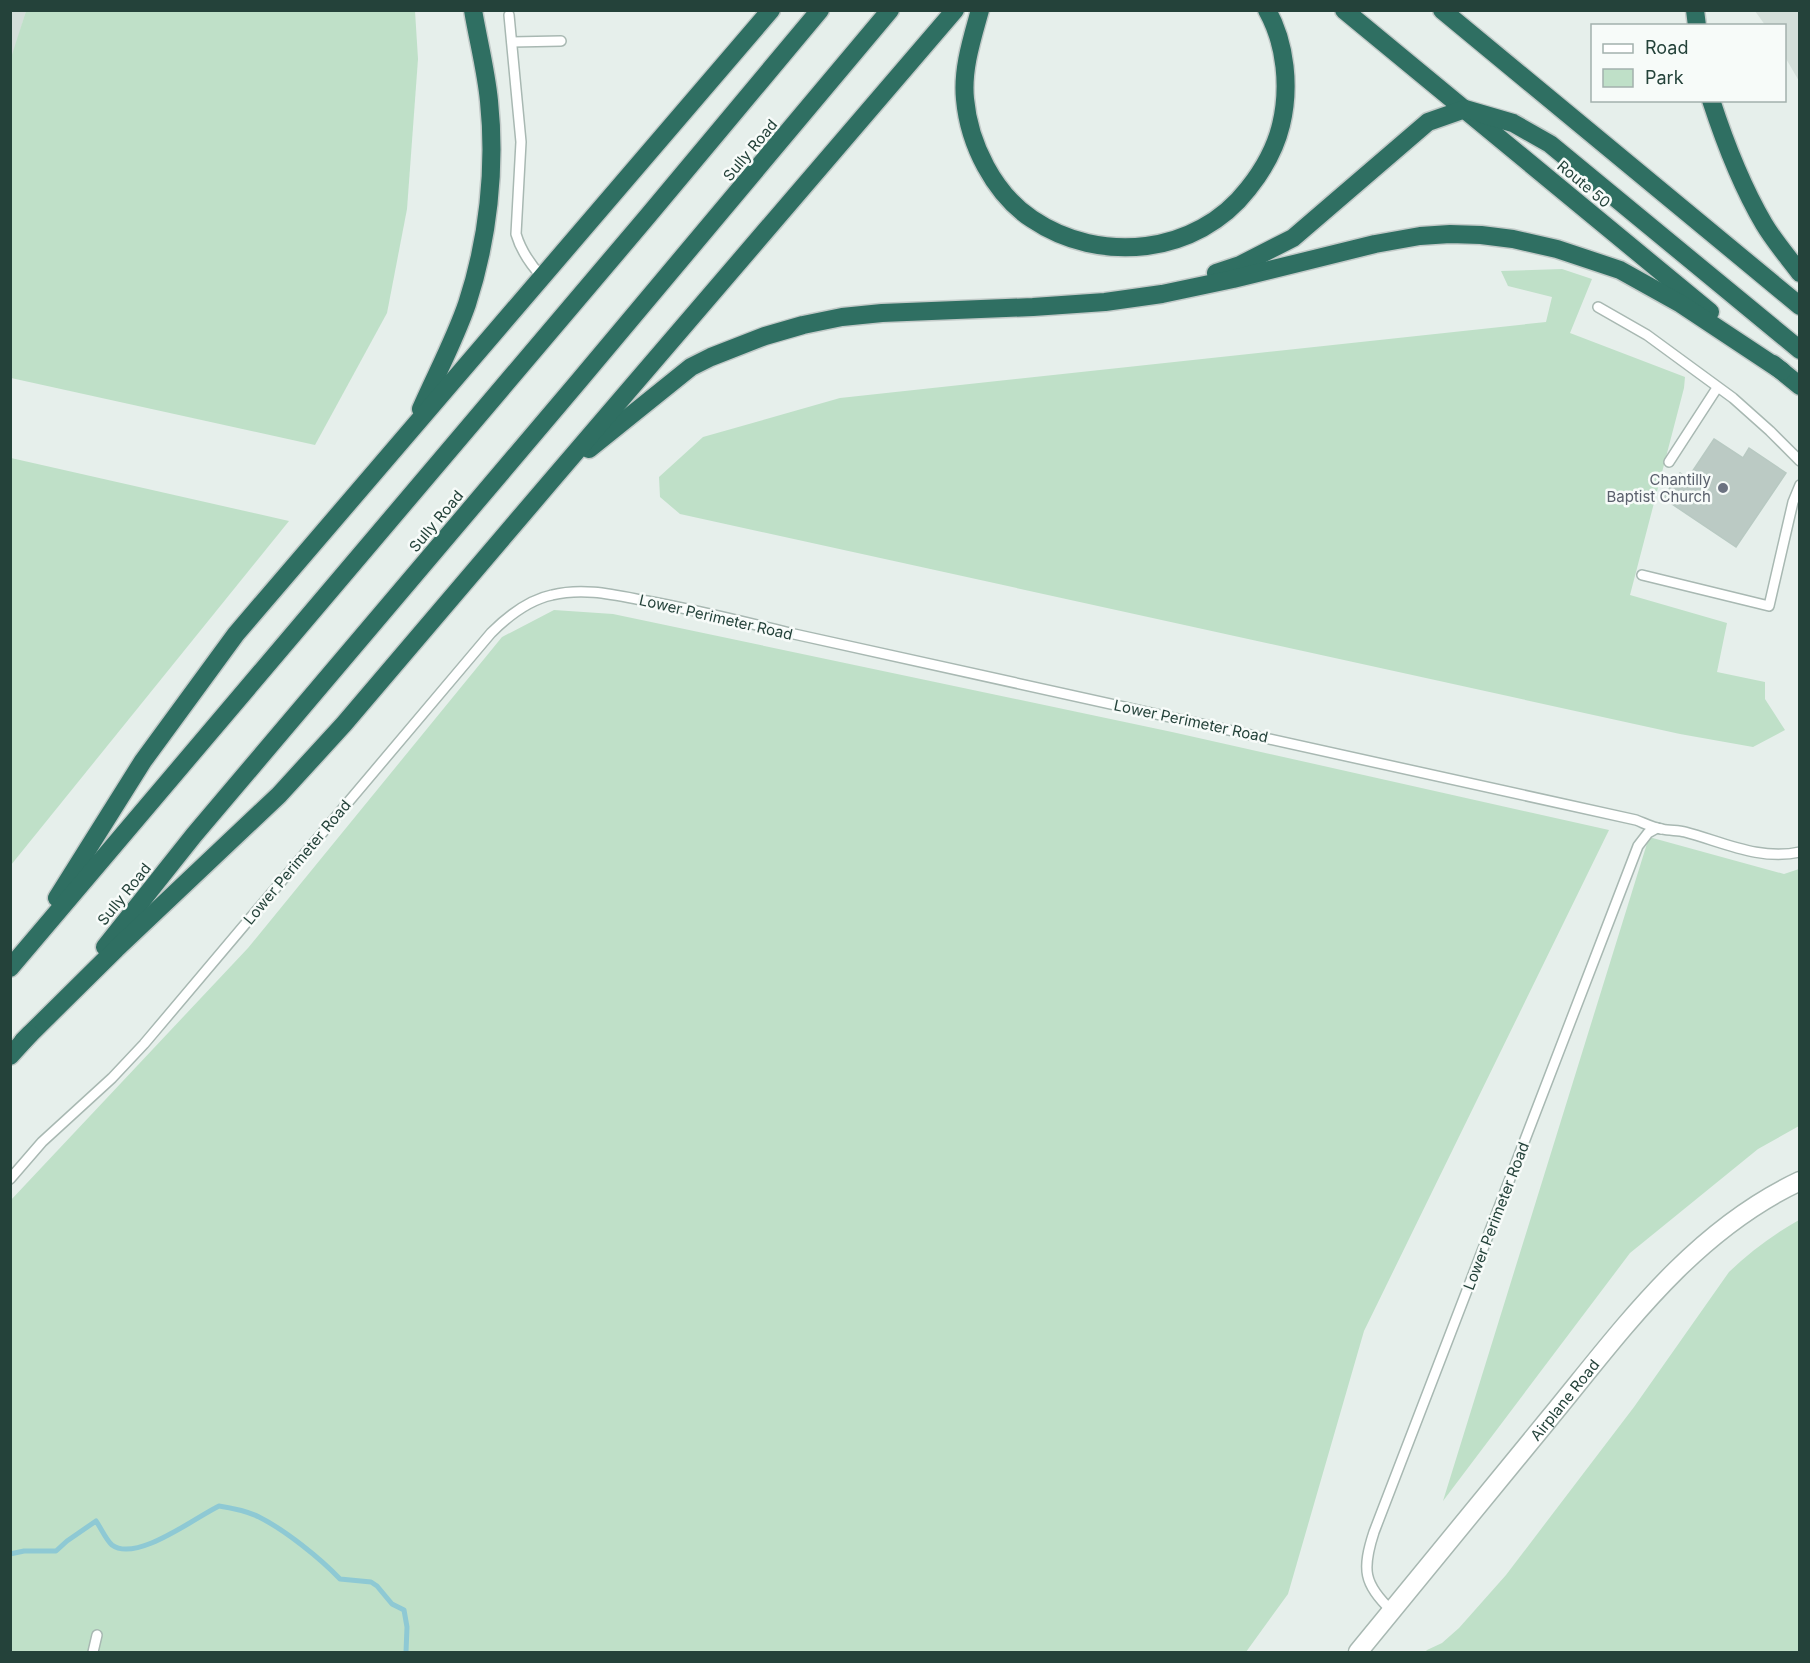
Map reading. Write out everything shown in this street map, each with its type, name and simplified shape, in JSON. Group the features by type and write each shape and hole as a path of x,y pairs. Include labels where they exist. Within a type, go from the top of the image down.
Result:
{"highway":[{"path":"414,426 466,306 476,274 485,230 490,177 491,130 489,99 473,10"},
{"path":"10,967 143,761 241,627 771,10"},
{"path":"10,967 820,10"},
{"name":"Sully Road","path":"10,1056 86,970 209,817 890,10"},
{"path":"24,1041 293,779 344,724 955,10"},
{"path":"980,10 966,65 964,99 973,135 986,166 1013,202 1030,218 1048,229 1087,243 1125,248 1163,243 1199,230 1242,197 1272,154 1278,138 1286,93 1280,42 1267,10"},
{"name":"Route 50","path":"1344,10 1800,386"},
{"path":"1442,10 1800,306"},
{"path":"1712,102 1742,181 1765,225 1800,273"},
{"path":"1162,294 1240,265 1293,238 1428,122 1466,109 1513,123 1550,144 1800,350"},
{"path":"551,481 691,367 765,336 803,325 872,314 1081,304 1162,294 1375,244 1431,236 1481,235 1513,239 1557,249 1620,270 1681,304 1782,371"}],"street":[{"name":"Airplane Road","path":"1358,1653 1624,1328 1682,1263 1746,1211 1800,1180"}],"lane":[{"path":"509,15 521,142 516,234 519,245 530,263 543,277"},
{"path":"512,42 561,41"},
{"path":"1598,306 1647,335 1733,399 1800,461"},
{"path":"1668,462 1717,388"},
{"path":"1642,575 1769,606 1793,502 1800,485"},
{"name":"Lower Perimeter Road","path":"10,1179 42,1142 112,1078 144,1044 501,622 525,605 551,595 582,591 597,592 673,606 1636,820 1661,829"},
{"name":"Lower Perimeter Road","path":"1392,1611 1377,1597 1369,1580 1366,1559 1374,1532 1638,846 1648,833 1657,828 1684,832 1766,855 1787,855 1800,852"},
{"path":"93,1653 97,1635"}],"shaded area":[{"path":"11,11 26,11 11,61"},
{"path":"1755,11 1799,11 1799,81 1786,59 1786,24 1764,24"}],"green space":[{"path":"26,11 415,11 418,59 407,209 387,313 315,445 11,378 10,61"},
{"path":"1562,269 1592,279 1570,333 1685,377 1630,595 1727,623 1717,672 1765,682 1765,699 1785,730 1753,747 1680,734 680,514 660,497 659,477 703,437 840,398 1546,322 1552,297 1508,286 1501,271"},
{"path":"10,458 289,521 11,865"},
{"path":"554,610 613,614 1172,732 1609,830 1364,1331 1288,1594 1246,1652 11,1652 10,1201 248,948 502,637"},
{"path":"1649,837 1784,874 1799,869 1799,1126 1758,1149 1630,1253 1443,1501"},
{"path":"1799,1220 1799,1652 1425,1652 1442,1643 1459,1628 1506,1575 1634,1407 1729,1272 1780,1231"}],"building":[{"name":"Chantilly Baptist Church","path":"1714,439 1743,458 1749,448 1786,473 1736,547 1663,498 1680,473 1688,478"}],"waterway":[{"path":"10,1554 24,1551 56,1551 96,1521 112,1545 123,1549 136,1548 166,1536 219,1506 239,1510 259,1517 280,1529 340,1579 371,1582 377,1586 392,1604 404,1610 407,1627 406,1652"}],"place":[{"name":"Chantilly Baptist Church","path":"1723,488"}]}
